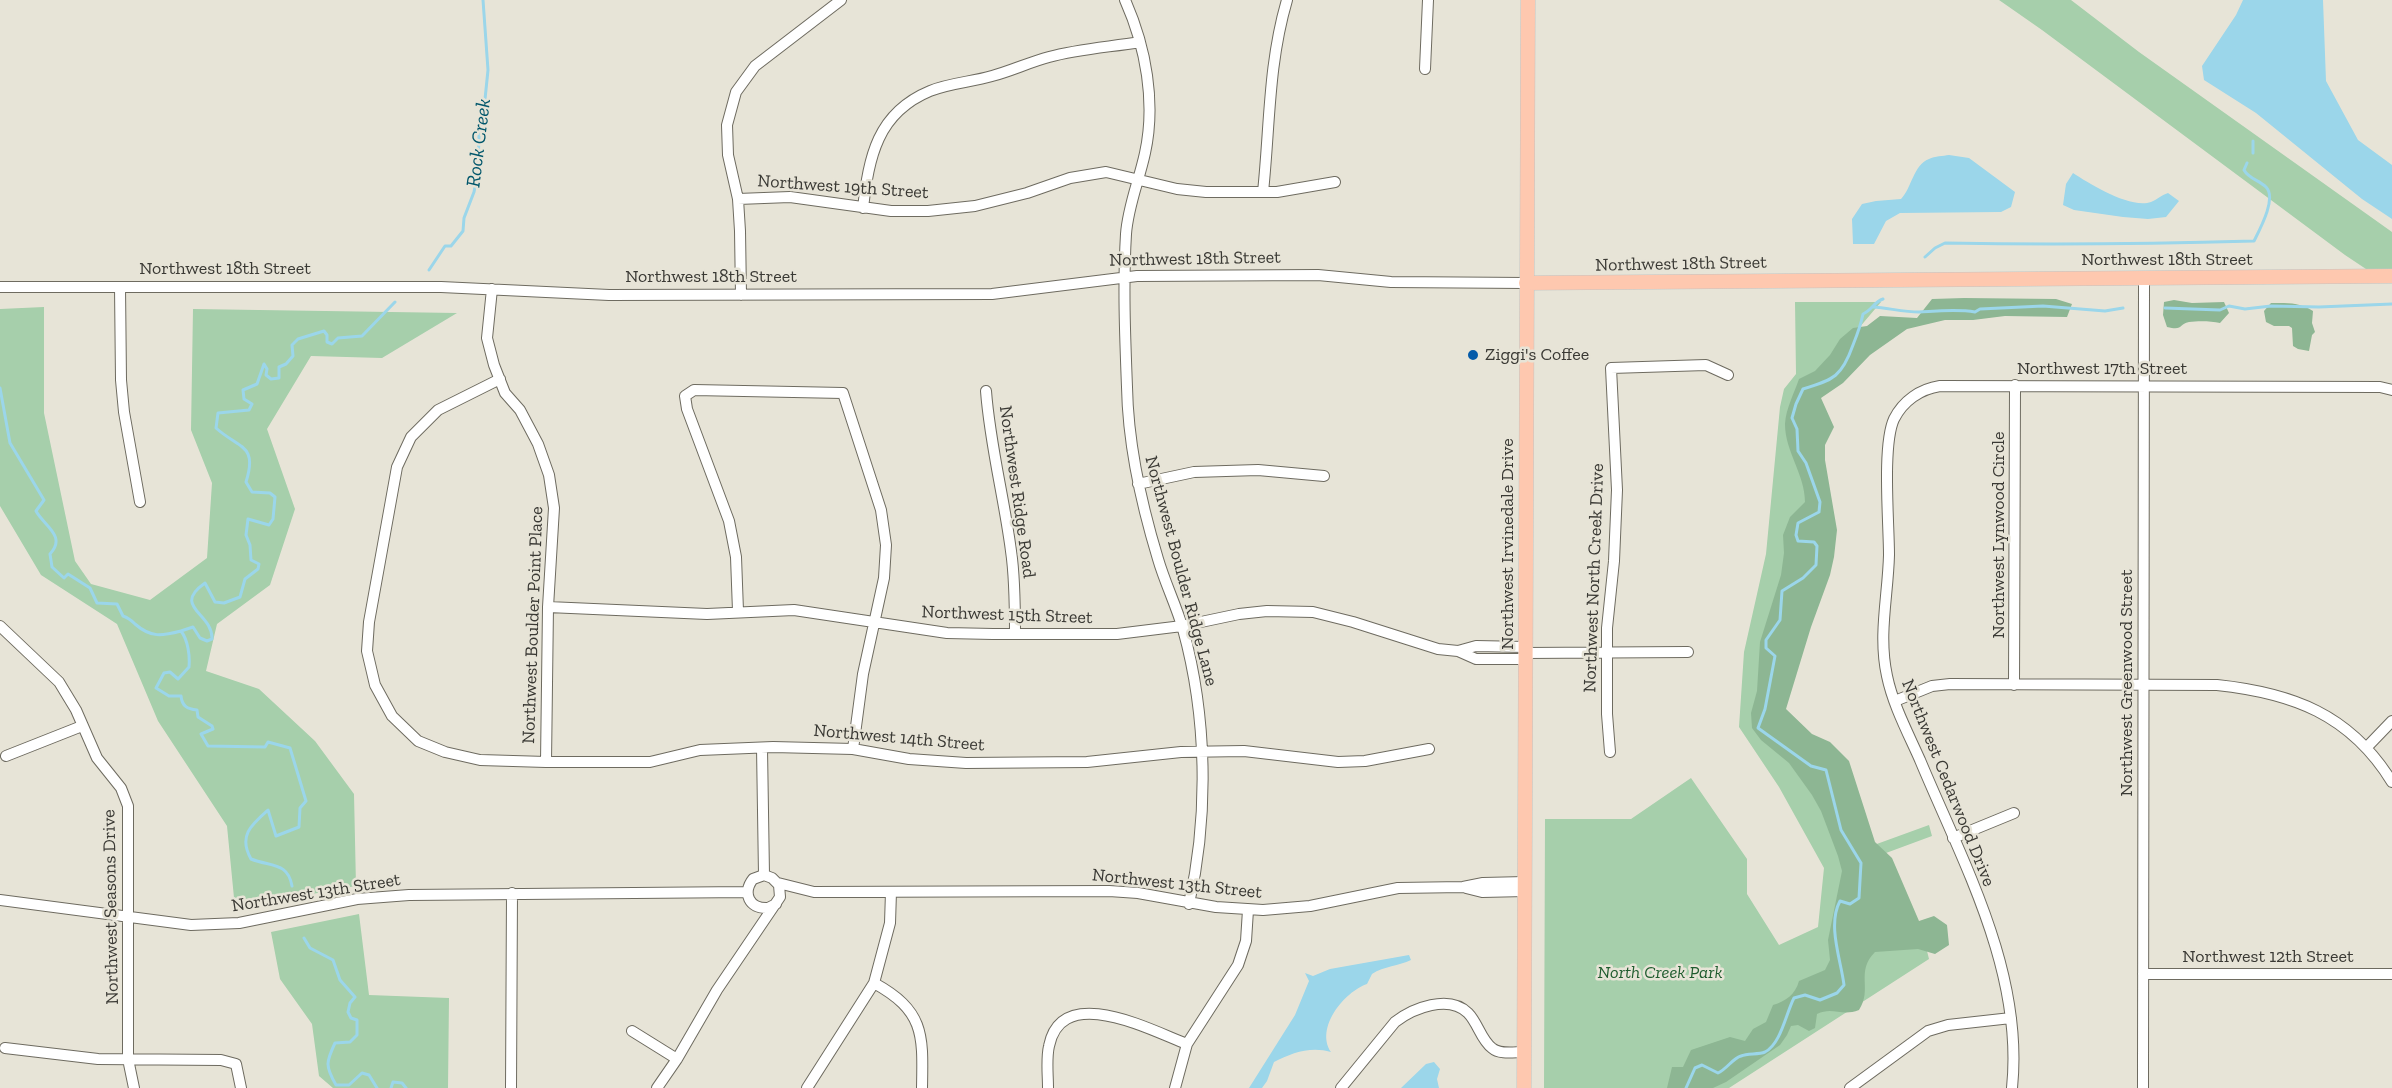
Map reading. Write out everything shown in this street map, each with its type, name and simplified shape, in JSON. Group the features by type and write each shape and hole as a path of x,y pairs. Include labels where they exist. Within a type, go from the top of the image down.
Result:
{"main road":[{"name":"Northwest Irvinedale Drive","path":"1524,1088 1528,0"},
{"name":"Northwest 18th Street","path":"1526,283 2392,276"}],"street":[{"path":"741,295 738,199 728,155 727,125 736,92 755,66 841,0"},
{"name":"Northwest Boulder Ridge Lane","path":"1125,0 1140,42 1150,105 1145,154 1126,234 1126,389 1138,484 1158,561 1182,626 1196,690 1200,752 1200,838 1189,904"},
{"path":"1263,192 1269,141 1272,67 1278,30 1287,0"},
{"path":"1425,69 1428,0"},
{"path":"863,208 869,168 877,141 889,122 920,96 931,90 978,80 1050,57 1140,42"},
{"name":"Northwest 19th Street","path":"738,199 790,197 863,208 928,211 975,206 1094,172 1106,171 1177,189 1206,192 1277,192 1335,182"},
{"name":"Northwest 18th Street","path":"0,287 492,289 578,295 741,295 992,294 1126,277 1318,275 1391,282 1526,283"},
{"name":"Northwest Greenwood Street","path":"2143,1088 2144,279"},
{"path":"120,287 123,402 140,502"},
{"name":"Northwest Boulder Point Place","path":"492,289 488,338 494,365 505,393 520,410 538,444 549,475 554,508 548,607 546,762"},
{"name":"Northwest North Creek Drive","path":"1610,752 1606,652 1616,525 1611,368 1706,365 1728,375"},
{"name":"Northwest 14th Street","path":"500,380 438,410 411,437 397,467 369,622 367,651 375,685 392,716 418,741 445,752 480,760 546,762 650,762 700,750 762,748 853,749 909,759 966,763 1087,762 1200,752 1272,753 1338,762 1365,761 1429,749"},
{"name":"Northwest Lynwood Circle","path":"2014,685 2016,385"},
{"name":"Northwest 17th Street","path":"1888,487 1890,430 1898,413 1909,400 1925,390 1940,386 2380,387 2392,390"},
{"path":"738,611 736,557 729,521 687,409 685,396 694,390 843,393 881,510 886,545 884,578 863,674 853,749"},
{"name":"Northwest Ridge Road","path":"986,391 1011,550 1016,633"},
{"path":"1138,484 1194,472 1258,470 1324,476"},
{"name":"Northwest Cedarwood Drive","path":"1888,487 1889,557 1882,627 1882,650 1888,683 2000,957 2011,1018 2012,1088"},
{"name":"Northwest 15th Street","path":"548,607 707,614 794,610 947,633 1117,634 1182,626 1239,614 1267,611 1313,612 1438,649 1458,651 1476,659 1525,653 1688,652"},
{"name":"Northwest Seasons Drive","path":"0,626 59,681 76,710 97,758 121,788 128,806 128,1059 134,1088"},
{"path":"1895,701 1941,685 2217,685 2275,694 2304,704 2324,715 2366,748 2392,782"},
{"path":"2366,748 2392,721"},
{"path":"6,756 82,726"},
{"path":"762,748 764,875"},
{"path":"1953,838 2014,813"},
{"path":"657,1088 677,1059 717,990 776,903 780,891 778,883 764,875 753,879 747,892 754,906 755,924 751,939"},
{"name":"Northwest 13th Street","path":"778,883 814,892 1109,891 1150,894 1189,904 1248,910 1310,906 1398,888 1463,887 1482,892 1525,887"},
{"name":"Northwest 13th Street","path":"0,900 173,924 214,924 264,919 357,899 409,894 747,892"},
{"name":"Northwest 13th Street","path":"776,903 814,892"},
{"path":"807,1088 874,983 890,923 891,892"},
{"path":"511,1088 512,893"},
{"path":"754,906 768,908 776,903"},
{"path":"1175,1088 1187,1044 1238,965 1246,941 1248,910"},
{"name":"Northwest 12th Street","path":"2143,974 2392,974"},
{"path":"874,983 905,1003 915,1018 921,1034 922,1088"},
{"path":"1341,1088 1395,1022 1404,1014 1426,1006 1448,1005 1461,1008 1473,1019 1490,1047 1500,1052 1524,1052"},
{"path":"1048,1088 1049,1045 1057,1028 1072,1017 1082,1014 1109,1015 1128,1020 1187,1044"},
{"path":"1850,1088 1928,1031 1948,1025 2011,1018"},
{"path":"632,1031 677,1059"},
{"path":"5,1048 98,1059 221,1060 236,1064 241,1088"}],"green space":[{"path":"1999,0 2071,0 2139,52 2392,232 2392,269 2366,269 2345,255"},
{"path":"1932,299 2056,299 2072,304 2067,317 2005,316 1973,320 1945,320 1907,329 1870,355 1843,383 1821,398 1834,427 1825,445 1825,460 1837,530 1834,557 1786,709 1812,734 1830,742 1849,761 1875,842 1892,858 1919,921 1934,916 1947,925 1949,945 1935,954 1918,949 1875,952 1866,967 1865,995 1859,1010 1853,1012 1828,1011 1817,1014 1815,1028 1809,1031 1798,1025 1791,1026 1780,1045 1726,1082 1713,1088 1667,1088 1672,1067 1683,1067 1691,1050 1730,1037 1745,1041 1753,1029 1766,1022 1773,1005 1789,997 1799,981 1825,970 1830,960 1828,940 1842,871 1838,856 1821,811 1812,795 1789,763 1761,740 1752,728 1751,713 1757,691 1760,642 1781,575 1784,553 1783,535 1790,517 1805,502 1802,482 1786,434 1785,424 1790,401 1799,379 1815,371 1830,355 1840,339 1853,328 1867,326 1880,316 1917,318"},
{"path":"2174,300 2192,303 2224,302 2229,313 2220,323 2193,322 2186,323 2179,328 2167,327 2163,315 2164,302"},
{"name":"North Creek Park","path":"1795,302 1881,302 1803,394 1810,486 1758,725 1820,778 1852,853 1929,825 1932,836 1886,853 1922,931 1929,959 1729,1088 1544,1088 1545,819 1631,819 1691,778 1747,859 1747,894 1779,945 1818,927 1824,868 1779,787 1739,727 1744,652 1766,554 1780,407 1784,389 1796,374"},
{"path":"2271,303 2288,303 2313,311 2312,323 2315,332 2312,335 2309,351 2293,346 2292,328 2274,326 2266,322 2264,311"},
{"path":"44,307 44,413 75,561 91,584 150,600 207,558 212,483 191,430 193,309 457,313 382,358 311,356 267,429 295,509 270,585 217,624 206,671 259,689 315,741 354,794 356,886 235,908 227,826 158,721 117,624 41,575 0,506 0,309"},
{"path":"359,914 369,995 449,998 448,1088 333,1088 319,1076 312,1024 280,979 271,932"}],"water":[{"path":"2243,0 2323,0 2326,81 2358,140 2392,165 2392,219 2362,199 2256,113 2204,80 2202,66 2236,15"},
{"path":"1949,155 1969,158 2015,192 2011,207 2001,212 1900,213 1886,221 1874,244 1853,244 1852,219 1862,204 1901,199 1919,166 1934,157"},
{"path":"2073,173 2110,194 2132,202 2151,202 2168,193 2179,201 2166,217 2148,219 2074,210 2063,205 2066,184"},
{"path":"1409,955 1411,960 1372,974 1367,984 1358,988 1341,1003 1329,1022 1327,1043 1331,1052 1308,1050 1294,1053 1274,1062 1262,1088 1249,1088 1295,1015 1309,981 1305,973 1313,976 1330,969"},
{"path":"1434,1062 1440,1069 1437,1079 1439,1088 1401,1088 1426,1064"}],"waterway":[{"name":"Rock Creek","path":"429,270 445,246 451,246 463,231 464,218 474,192 488,70 483,0"},
{"path":"2253,141 2253,153"},
{"path":"1925,257 1945,243 2100,244 2254,241 2269,206 2270,198 2266,187 2244,170 2247,163"},
{"path":"1686,1088 1695,1068 1702,1065 1718,1073 1738,1057 1762,1053 1771,1048 1779,1035 1794,998 1805,995 1820,1000 1837,993 1844,985 1836,943 1836,910 1840,901 1850,904 1859,898 1861,863 1841,830 1826,770 1811,766 1758,728 1765,709 1775,656 1766,648 1766,640 1780,620 1782,591 1803,578 1816,565 1817,546 1814,542 1798,541 1796,535 1798,523 1819,512 1820,502 1806,463 1798,451 1797,429 1792,418 1796,404 1803,389 1822,383 1841,370 1859,330 1863,314 1883,299"},
{"name":"Rock Creek","path":"292,886 290,878 283,869 251,859 246,844 248,831 268,810 276,836 299,827 300,808 306,801 290,748 268,742 265,747 208,746 201,734 213,729 212,726 198,717 197,710 186,706 181,696 169,696 156,688 164,673 170,672 178,679 189,667 188,648 181,631 193,627 200,638 207,641 212,639 211,630 193,604 192,598 196,591 205,583 215,602 224,603 240,597 245,579 258,569 259,564 251,560 250,545 246,535 248,519 269,525 273,519 275,497 270,493 252,492 246,482 250,460 248,454 239,444 216,428 218,413 249,410 252,404 244,399 243,390 257,384 264,364 267,369 266,375 271,379 279,378 279,367 286,364 293,356 292,345 298,339 324,331 327,335 327,342 332,344 338,338 362,336 395,302"},
{"path":"2165,308 2220,310 2229,306 2245,309 2271,306 2392,304"},
{"path":"1873,307 1919,312 1954,310 1975,312 1980,309 2043,306 2105,311 2123,308"},
{"path":"0,388 10,443 44,500 36,511 55,536 55,548 50,554 52,567 64,578 68,574 90,588 97,603 117,604 123,616 146,632 162,635 181,631"},
{"name":"Rock Creek","path":"304,938 310,948 333,960 340,980 355,997 350,1003 348,1012 351,1018 357,1020 357,1035 350,1042 335,1043 328,1064 332,1079 336,1085 349,1085 362,1073 369,1075 377,1088"},
{"name":"Rock Creek","path":"391,1088 393,1082 402,1083 406,1088"}],"place":[{"name":"Ziggi's Coffee","path":"1473,355"}]}
